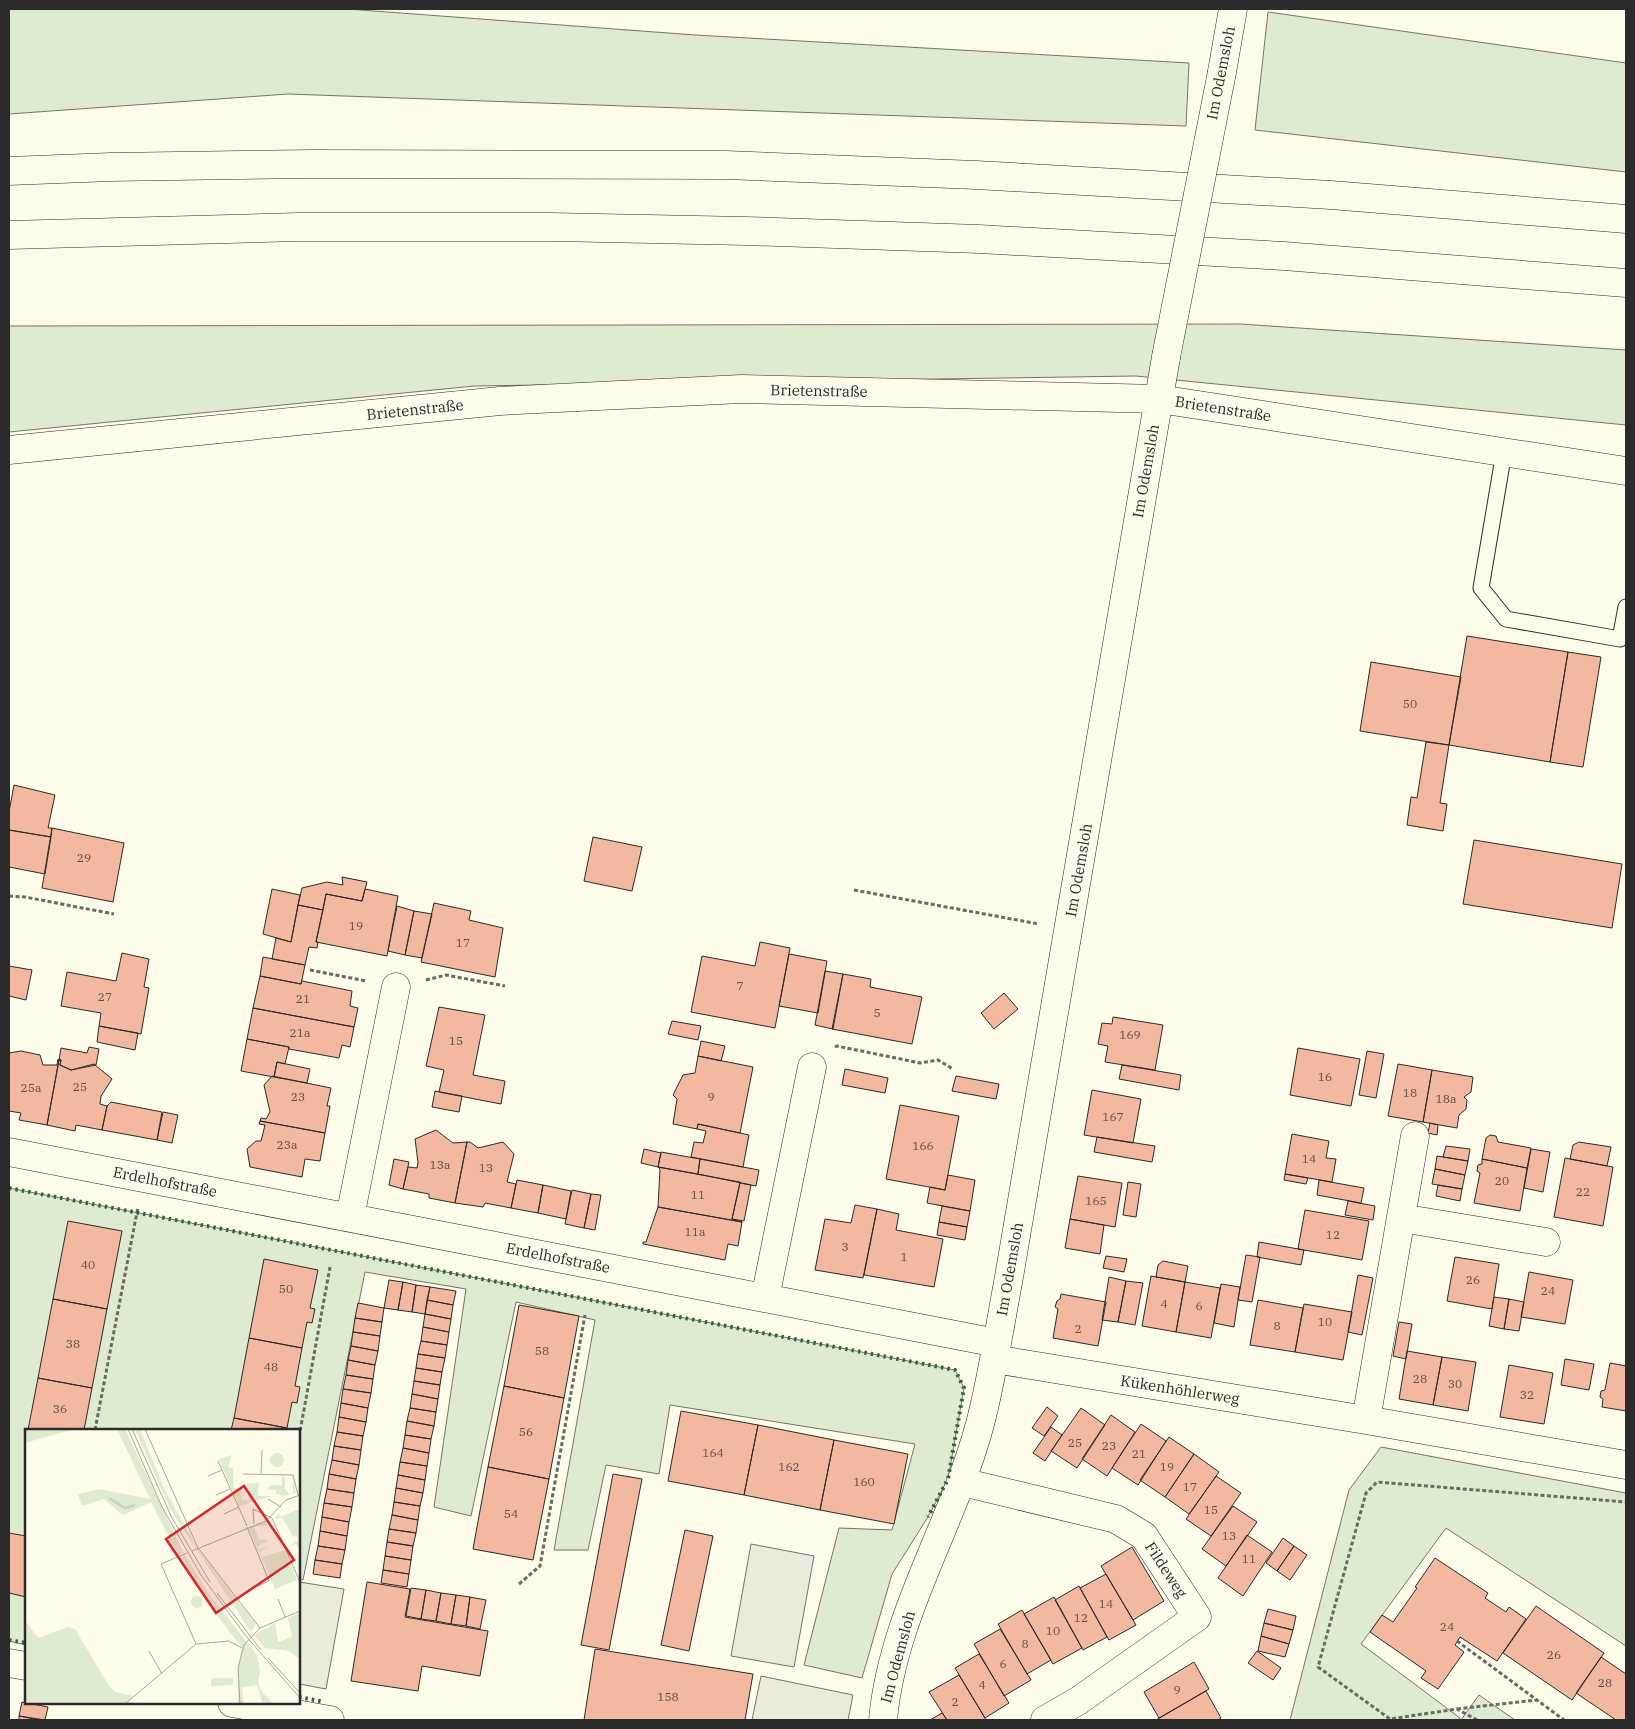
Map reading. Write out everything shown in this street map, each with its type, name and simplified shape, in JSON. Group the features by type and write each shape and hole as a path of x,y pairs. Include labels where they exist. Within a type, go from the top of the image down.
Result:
{"main road":[{"name":"Im Odemsloh","path":"883,1720 885,1695 898,1645 926,1566 962,1482 984,1410 996,1351 1158,399 1233,9"},
{"path":"9,171 111,167 310,164 726,165 966,174 1321,194 1626,219"},
{"path":"9,235 298,226 542,227 746,231 979,239 1274,255 1626,284"},
{"name":"Brietenstraße","path":"9,450 500,401 741,389 1158,399 1626,471"},
{"path":"350,1217 396,987"},
{"path":"766,1298 812,1067"},
{"path":"1366,1420 1415,1136"},
{"name":"Erdelhofstraße","path":"9,1152 766,1298 996,1351"},
{"path":"1401,1218 1546,1242"},
{"name":"Kükenhöhlerweg","path":"996,1351 1366,1420 1626,1465"},
{"name":"Fildeweg","path":"962,1482 1116,1519 1144,1536 1197,1617 1084,1711 1045,1720"},
{"path":"9,1663 25,1666"},
{"path":"238,1704 330,1720"}],"lane":[{"path":"1504,452 1481,588 1506,619 1620,639 1626,608"}],"path":[{"path":"854,890 1068,930"},
{"path":"9,896 24,897 114,914"},
{"path":"310,970 396,987 446,975 504,986"},
{"path":"812,1067 837,1046 920,1064 938,1060 953,1069"},
{"path":"96,1429 139,1205"},
{"path":"300,1432 330,1267"},
{"path":"519,1584 540,1566 585,1316"},
{"path":"1536,1700 1390,1719 1318,1668 1366,1493 1377,1482 1626,1502"},
{"path":"1457,1641 1564,1720"},
{"path":"1457,1709 1477,1720"}],"green space":[{"path":"9,9 347,9 695,35 1189,63 1186,126 288,94 9,114"},
{"path":"1268,12 1626,63 1626,172 1255,130"},
{"path":"1240,324 1626,350 1626,425 1136,376 474,386 9,432 9,326"},
{"path":"9,1188 955,1370 964,1388 948,1479 928,1517 892,1574 862,1678 804,1665 839,1528 892,1530 915,1444 670,1405 659,1474 606,1465 588,1550 554,1550 595,1320 516,1302 471,1516 434,1507 466,1289 365,1272 303,1580 300,1578 300,1429 25,1429 25,1645 9,1641"},
{"path":"1381,1447 1626,1493 1626,1646 1446,1528 1361,1644 1460,1718 1459,1720 1290,1720 1349,1490"},
{"path":"1479,1695 1515,1720 1461,1720"}],"shaded area":[{"path":"751,1544 814,1556 794,1667 731,1656"},
{"path":"300,1582 344,1589 326,1689 300,1684"},
{"path":"761,1676 853,1695 848,1720 752,1720"}],"building":[{"path":"1467,636 1568,652 1550,762 1449,745"},
{"path":"1568,652 1601,657 1583,767 1550,762"},
{"path":"1371,662 1461,677 1449,745 1360,731"},
{"path":"1426,742 1449,745 1440,803 1447,804 1443,831 1407,825 1411,797 1417,798"},
{"path":"14,785 55,795 48,828 52,828 51,837 9,830 9,812"},
{"path":"52,828 124,843 113,902 42,888"},
{"path":"9,830 51,837 45,874 9,867"},
{"path":"593,837 642,847 632,891 584,881"},
{"path":"1474,840 1622,864 1612,928 1463,904"},
{"path":"342,877 367,882 362,901 326,894 323,910 298,905 302,888 327,882 343,885"},
{"path":"272,889 300,895 291,942 263,934"},
{"path":"365,889 398,896 387,956 316,942 326,894 362,901"},
{"path":"434,903 471,911 469,920 503,928 495,977 421,962"},
{"path":"298,905 323,910 316,942 318,942 317,948 309,947 305,965 272,959 276,938 291,942"},
{"path":"397,906 414,911 405,955 388,951"},
{"path":"414,911 432,914 422,958 405,955"},
{"path":"760,942 790,948 775,1028 691,1012 702,956 755,966"},
{"path":"122,953 149,959 144,987 149,988 141,1034 99,1026 101,1013 61,1006 67,972 116,981"},
{"path":"789,954 827,961 818,1013 779,1006"},
{"path":"263,957 305,965 301,984 260,976"},
{"path":"9,966 32,970 26,1000 9,996"},
{"path":"825,971 843,974 833,1029 815,1025"},
{"path":"843,974 871,979 870,987 922,997 912,1044 832,1029"},
{"path":"260,976 301,984 302,981 352,991 350,1006 358,1008 354,1027 253,1008"},
{"path":"1004,993 1018,1009 994,1029 981,1013"},
{"path":"439,1007 485,1015 473,1075 505,1081 501,1104 439,1092 444,1070 426,1066"},
{"path":"253,1008 354,1027 350,1047 342,1045 339,1058 247,1039"},
{"path":"1113,1017 1163,1025 1155,1070 1105,1062 1108,1046 1098,1044 1102,1023 1112,1024"},
{"path":"672,1021 701,1026 698,1040 668,1034"},
{"path":"99,1026 138,1033 135,1050 97,1042"},
{"path":"247,1039 289,1047 285,1064 277,1062 274,1077 241,1071"},
{"path":"701,1041 725,1046 721,1061 698,1056"},
{"path":"89,1047 99,1049 96,1065 71,1070 60,1065 61,1048 87,1053"},
{"path":"1298,1048 1360,1059 1351,1106 1290,1095"},
{"path":"21,1051 40,1055 43,1065 57,1065 59,1060 47,1125 19,1120 21,1113 9,1111 9,1053"},
{"path":"1367,1051 1384,1054 1376,1098 1359,1095"},
{"path":"698,1056 753,1067 740,1133 698,1124 697,1129 673,1124 677,1099 673,1095 683,1075 695,1073"},
{"path":"59,1060 61,1060 60,1065 71,1070 94,1064 112,1079 101,1096 100,1104 107,1106 102,1130 76,1125 75,1131 47,1125"},
{"path":"277,1062 310,1069 307,1083 274,1077"},
{"path":"1398,1064 1432,1070 1423,1122 1388,1116"},
{"path":"1122,1065 1181,1075 1179,1090 1119,1079"},
{"path":"845,1069 888,1078 885,1093 842,1085"},
{"path":"1432,1070 1473,1077 1471,1092 1464,1097 1467,1100 1466,1109 1459,1115 1457,1128 1423,1122"},
{"path":"272,1076 331,1088 327,1106 330,1106 325,1133 260,1121 261,1118 266,1119 270,1112 264,1085"},
{"path":"956,1076 999,1084 996,1099 952,1091"},
{"path":"1092,1090 1141,1099 1133,1143 1084,1135"},
{"path":"435,1091 462,1096 459,1112 432,1107"},
{"path":"111,1102 162,1112 157,1140 102,1130 107,1106"},
{"path":"900,1105 959,1116 945,1190 886,1179"},
{"path":"163,1112 178,1115 172,1143 157,1140"},
{"path":"260,1121 325,1133 320,1161 305,1159 302,1177 250,1167 247,1149 256,1141 261,1141 265,1125 259,1124"},
{"path":"1430,1123 1438,1125 1437,1135 1428,1133"},
{"path":"698,1124 749,1135 743,1167 691,1157 694,1142 703,1143 706,1131 697,1129"},
{"path":"436,1130 453,1143 467,1142 455,1203 429,1198 429,1194 403,1189 408,1167 417,1168 415,1139"},
{"path":"1292,1134 1329,1141 1326,1158 1336,1159 1332,1182 1285,1174"},
{"path":"1490,1135 1496,1136 1498,1142 1531,1148 1527,1168 1482,1159 1486,1138"},
{"path":"1097,1137 1155,1146 1152,1162 1094,1152"},
{"path":"467,1142 478,1148 503,1142 514,1154 507,1182 516,1184 511,1208 485,1203 483,1207 455,1203"},
{"path":"1579,1142 1611,1147 1607,1166 1570,1159 1573,1145"},
{"path":"1446,1146 1470,1149 1468,1161 1443,1157"},
{"path":"644,1149 661,1153 658,1167 641,1163"},
{"path":"1531,1149 1550,1152 1543,1192 1524,1188"},
{"path":"661,1152 700,1159 698,1174 658,1167"},
{"path":"1437,1156 1468,1161 1465,1175 1435,1169"},
{"path":"1565,1158 1613,1167 1603,1226 1554,1217"},
{"path":"394,1159 409,1162 403,1189 389,1185"},
{"path":"700,1159 759,1170 756,1186 698,1174"},
{"path":"1482,1159 1527,1168 1520,1211 1474,1203 1480,1173 1477,1171 1478,1165 1482,1164"},
{"path":"658,1167 740,1182 732,1219 742,1222 658,1207 660,1169"},
{"path":"1435,1169 1465,1175 1462,1189 1432,1184"},
{"path":"1285,1174 1308,1178 1306,1184 1284,1180"},
{"path":"948,1175 975,1180 970,1211 927,1203 930,1187 945,1190"},
{"path":"1078,1176 1122,1183 1115,1227 1070,1219"},
{"path":"517,1180 543,1185 538,1213 511,1208"},
{"path":"1319,1180 1364,1188 1361,1203 1317,1195"},
{"path":"1128,1182 1141,1184 1136,1217 1123,1215"},
{"path":"740,1183 751,1185 744,1221 732,1219"},
{"path":"543,1185 571,1191 566,1219 538,1213"},
{"path":"1438,1185 1462,1189 1460,1201 1436,1196"},
{"path":"572,1190 591,1194 584,1228 565,1224"},
{"path":"591,1194 601,1195 595,1230 584,1228"},
{"path":"1348,1201 1375,1206 1373,1220 1345,1215"},
{"path":"855,1205 877,1209 863,1278 815,1270 825,1219 851,1223"},
{"path":"942,1206 970,1211 967,1227 939,1222"},
{"path":"658,1207 742,1222 738,1246 728,1244 725,1260 643,1244 643,1242 646,1242"},
{"path":"877,1209 899,1214 896,1230 943,1239 934,1287 864,1275"},
{"path":"1305,1210 1369,1221 1362,1260 1298,1249"},
{"path":"1070,1219 1104,1225 1100,1254 1065,1248"},
{"path":"68,1221 122,1231 107,1309 53,1299"},
{"path":"939,1222 967,1227 965,1240 937,1235"},
{"path":"1259,1242 1304,1250 1301,1265 1257,1257"},
{"path":"1246,1255 1260,1257 1252,1302 1238,1300"},
{"path":"1106,1256 1127,1259 1124,1272 1103,1268"},
{"path":"1455,1257 1499,1264 1492,1309 1447,1301"},
{"path":"264,1259 318,1270 310,1308 315,1309 312,1323 307,1322 302,1348 249,1338"},
{"path":"1163,1261 1188,1266 1185,1282 1156,1277 1158,1265"},
{"path":"1529,1272 1573,1280 1565,1324 1521,1317"},
{"path":"1358,1275 1373,1278 1362,1335 1348,1332"},
{"path":"1151,1276 1185,1282 1176,1332 1142,1326"},
{"path":"1109,1277 1126,1281 1118,1322 1102,1320"},
{"path":"389,1280 403,1282 398,1310 384,1308"},
{"path":"1126,1281 1143,1283 1135,1325 1118,1322"},
{"path":"403,1282 416,1285 412,1312 398,1310"},
{"path":"1185,1282 1220,1288 1211,1338 1176,1332"},
{"path":"1221,1284 1240,1287 1234,1327 1214,1323"},
{"path":"416,1285 430,1287 425,1314 412,1312"},
{"path":"430,1287 456,1291 453,1305 427,1300"},
{"path":"1061,1294 1106,1302 1098,1346 1053,1338 1058,1309 1055,1307"},
{"path":"1494,1297 1509,1299 1504,1329 1489,1326"},
{"path":"53,1299 107,1309 92,1388 38,1378"},
{"path":"1509,1299 1524,1302 1519,1331 1504,1329"},
{"path":"427,1300 453,1305 451,1319 425,1314"},
{"path":"1258,1300 1303,1308 1295,1352 1250,1345"},
{"path":"358,1303 384,1308 382,1322 355,1318"},
{"path":"1304,1304 1352,1312 1343,1360 1295,1352"},
{"path":"519,1305 579,1316 564,1398 504,1386"},
{"path":"425,1314 451,1319 449,1332 423,1327"},
{"path":"355,1318 382,1322 380,1336 353,1332"},
{"path":"1399,1322 1412,1324 1406,1359 1393,1356"},
{"path":"423,1327 449,1332 447,1345 421,1341"},
{"path":"353,1332 380,1336 378,1351 351,1346"},
{"path":"249,1338 302,1348 295,1386 300,1387 297,1403 292,1402 287,1428 234,1418"},
{"path":"421,1341 447,1345 445,1358 418,1354"},
{"path":"351,1346 378,1351 375,1365 348,1360"},
{"path":"1407,1351 1442,1357 1433,1405 1399,1399"},
{"path":"418,1354 445,1358 442,1372 416,1368"},
{"path":"1442,1357 1476,1362 1468,1411 1433,1405"},
{"path":"1565,1359 1594,1364 1589,1390 1561,1385"},
{"path":"348,1360 375,1365 373,1379 346,1375"},
{"path":"1610,1363 1626,1366 1626,1411 1602,1407 1601,1391 1605,1390"},
{"path":"1509,1365 1553,1373 1544,1424 1500,1417"},
{"path":"416,1368 442,1372 440,1385 414,1381"},
{"path":"346,1375 373,1379 371,1393 343,1389"},
{"path":"38,1378 92,1388 84,1429 28,1429"},
{"path":"414,1381 440,1385 438,1399 412,1394"},
{"path":"504,1386 564,1398 549,1479 488,1467"},
{"path":"343,1389 371,1393 368,1408 341,1403"},
{"path":"412,1394 438,1399 436,1412 410,1408"},
{"path":"341,1403 368,1408 366,1422 339,1417"},
{"path":"1047,1407 1058,1416 1044,1436 1032,1428"},
{"path":"410,1408 436,1412 434,1426 407,1421"},
{"path":"1081,1408 1105,1425 1077,1468 1051,1451"},
{"path":"681,1411 758,1425 744,1495 668,1481"},
{"path":"1111,1415 1135,1432 1107,1476 1082,1459"},
{"path":"339,1417 366,1422 363,1436 337,1432"},
{"path":"234,1418 287,1428 286,1429 231,1429"},
{"path":"407,1421 434,1426 431,1439 405,1435"},
{"path":"1141,1424 1166,1441 1138,1485 1112,1468"},
{"path":"758,1425 834,1440 820,1510 744,1495"},
{"path":"1051,1427 1062,1435 1045,1461 1033,1453"},
{"path":"337,1432 363,1436 361,1450 334,1446"},
{"path":"405,1435 431,1439 429,1453 403,1448"},
{"path":"1169,1437 1194,1454 1165,1497 1140,1480"},
{"path":"834,1440 908,1454 894,1524 820,1510"},
{"path":"334,1446 361,1450 359,1465 332,1460"},
{"path":"403,1448 429,1453 427,1466 400,1462"},
{"path":"1194,1454 1219,1472 1189,1514 1165,1497"},
{"path":"332,1460 359,1465 356,1479 329,1474"},
{"path":"400,1462 427,1466 425,1480 398,1475"},
{"path":"488,1467 549,1479 533,1560 473,1549"},
{"path":"329,1474 356,1479 354,1493 327,1489"},
{"path":"613,1474 642,1479 609,1650 581,1645"},
{"path":"398,1475 425,1480 423,1493 396,1488"},
{"path":"1216,1476 1241,1493 1211,1536 1186,1519"},
{"path":"396,1488 423,1493 420,1506 394,1502"},
{"path":"327,1489 354,1493 352,1507 324,1503"},
{"path":"394,1502 420,1506 418,1520 392,1515"},
{"path":"324,1503 352,1507 349,1522 322,1517"},
{"path":"1233,1506 1257,1522 1226,1566 1202,1549"},
{"path":"392,1515 418,1520 416,1533 389,1529"},
{"path":"322,1517 349,1522 347,1536 320,1531"},
{"path":"389,1529 416,1533 413,1546 387,1542"},
{"path":"685,1530 713,1536 689,1651 661,1645"},
{"path":"320,1531 347,1536 345,1550 318,1546"},
{"path":"9,1533 25,1536 25,1597 9,1593"},
{"path":"1247,1535 1272,1552 1243,1596 1218,1578"},
{"path":"1283,1538 1294,1546 1277,1571 1266,1563"},
{"path":"387,1542 413,1546 411,1560 385,1556"},
{"path":"318,1546 345,1550 342,1564 315,1560"},
{"path":"1294,1546 1307,1555 1290,1580 1277,1571"},
{"path":"1132,1547 1164,1601 1133,1620 1101,1566"},
{"path":"385,1556 411,1560 409,1574 383,1570"},
{"path":"1435,1558 1488,1593 1485,1598 1506,1612 1509,1607 1526,1619 1497,1661 1460,1637 1455,1645 1464,1652 1438,1689 1421,1678 1426,1671 1370,1632 1382,1615 1393,1622"},
{"path":"315,1560 342,1564 340,1578 313,1574"},
{"path":"383,1570 409,1574 407,1587 381,1583"},
{"path":"1106,1574 1136,1625 1109,1640 1080,1588"},
{"path":"367,1582 410,1589 405,1617 488,1631 480,1676 422,1666 418,1691 351,1681"},
{"path":"1079,1586 1107,1637 1083,1650 1055,1600"},
{"path":"411,1588 426,1590 421,1619 406,1616"},
{"path":"426,1590 441,1593 436,1621 421,1619"},
{"path":"441,1593 456,1595 451,1624 436,1621"},
{"path":"456,1595 470,1597 466,1626 451,1624"},
{"path":"470,1597 486,1600 480,1629 466,1626"},
{"path":"1054,1597 1082,1648 1053,1664 1024,1614"},
{"path":"1536,1606 1604,1653 1572,1700 1503,1653"},
{"path":"1268,1609 1296,1616 1293,1630 1264,1623"},
{"path":"1022,1610 1051,1660 1027,1674 998,1624"},
{"path":"1264,1623 1293,1630 1289,1644 1261,1636"},
{"path":"1000,1629 1031,1680 1004,1696 974,1644"},
{"path":"1261,1636 1289,1644 1285,1657 1258,1651"},
{"path":"595,1649 753,1674 745,1720 584,1720"},
{"path":"1257,1651 1281,1668 1273,1680 1248,1663"},
{"path":"979,1654 1009,1703 985,1718 955,1668"},
{"path":"1601,1657 1626,1674 1626,1720 1616,1720 1576,1693"},
{"path":"1194,1662 1209,1689 1159,1718 1144,1692"},
{"path":"959,1675 986,1720 947,1720 929,1692"},
{"path":"1206,1691 1221,1718 1218,1720 1156,1720"},
{"path":"22,1702 48,1707 45,1720 19,1716"},
{"path":"942,1713 947,1720 930,1720"},
{"path":"19,1716 39,1720 19,1720"}],"hedge":[{"path":"9,1188 955,1370 964,1388 948,1479 928,1517"},
{"path":"9,1640 25,1643"},
{"path":"300,1697 324,1702"}]}
